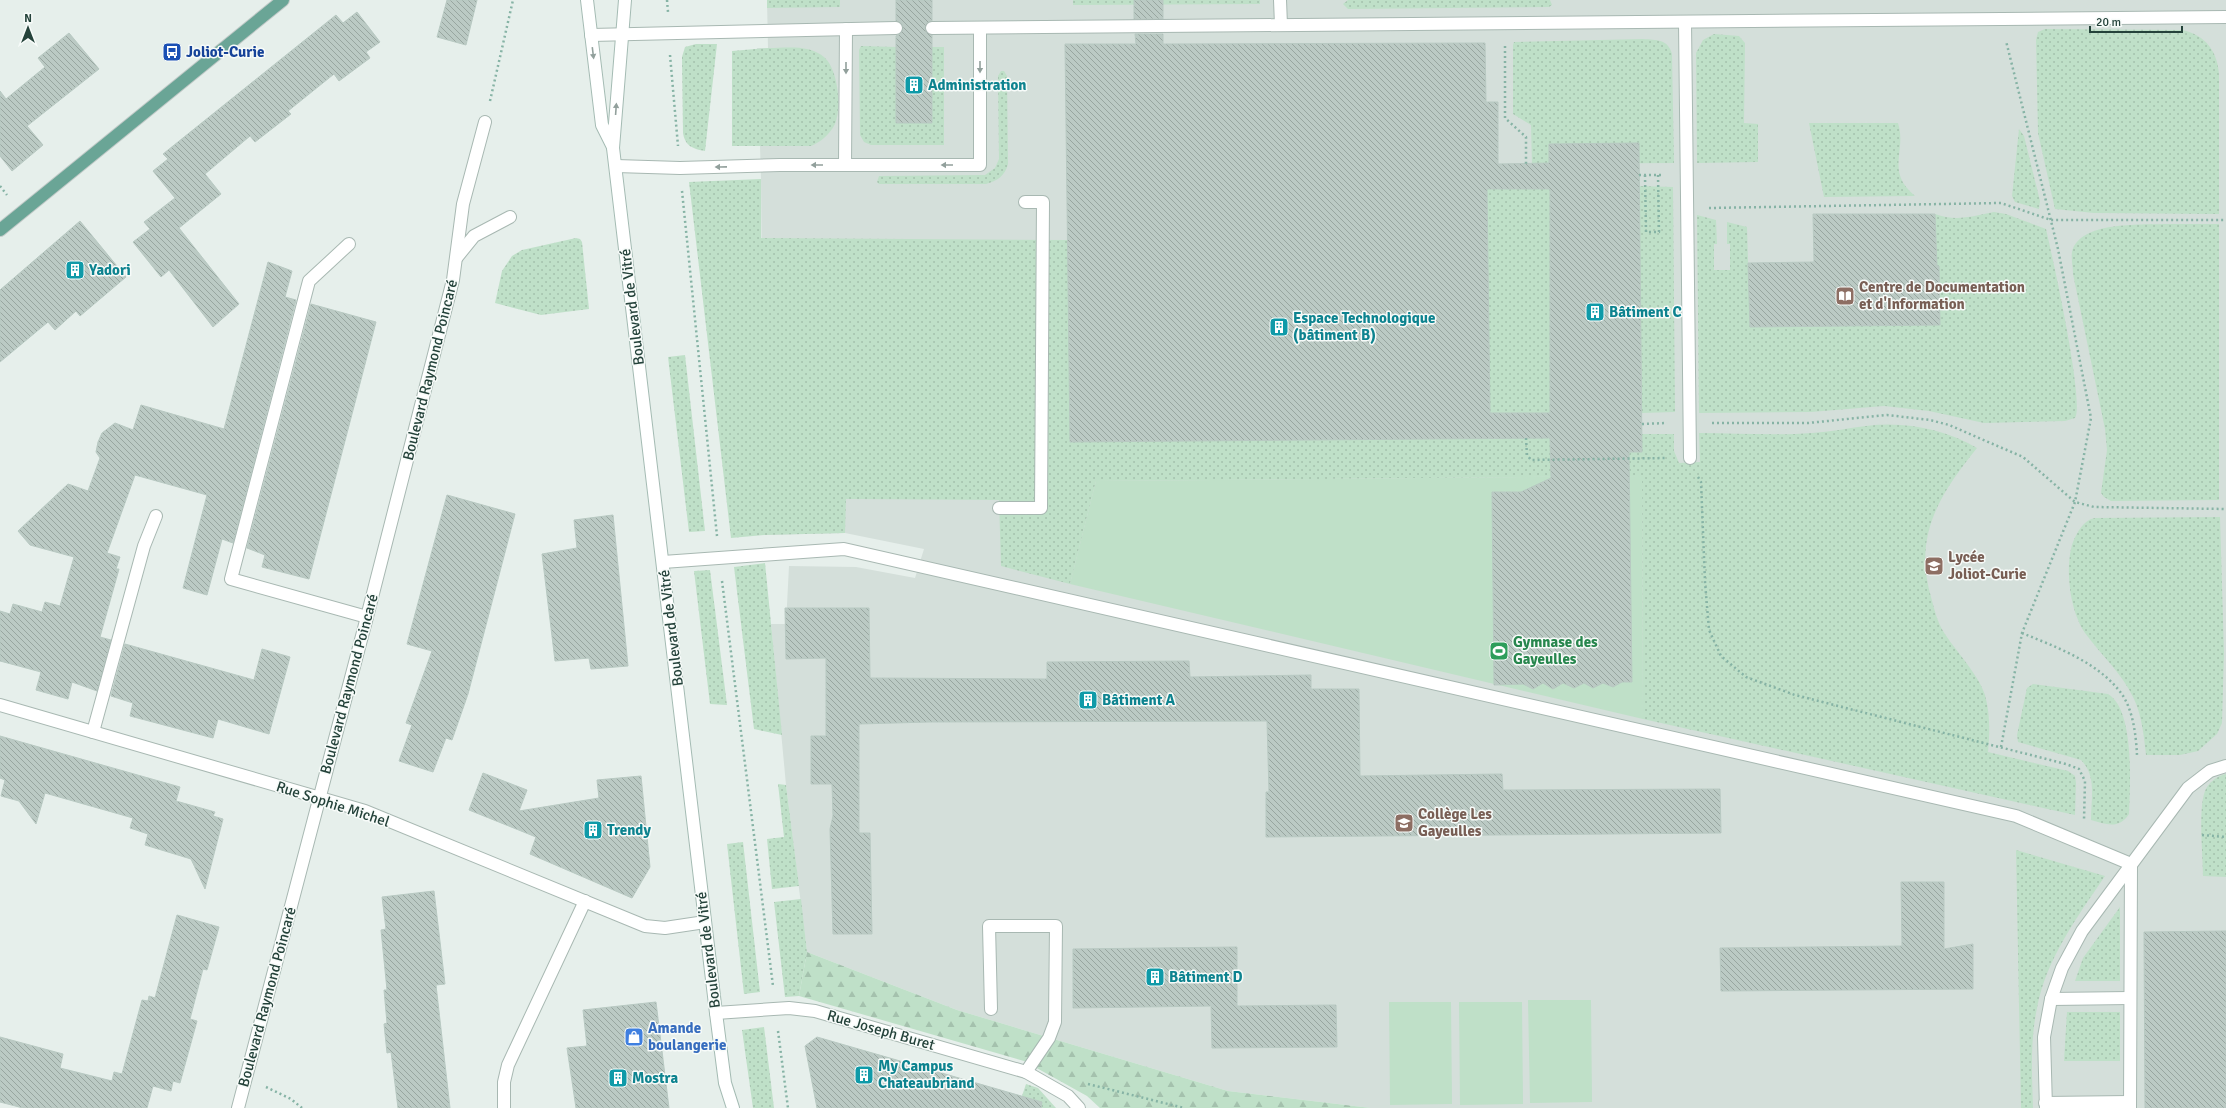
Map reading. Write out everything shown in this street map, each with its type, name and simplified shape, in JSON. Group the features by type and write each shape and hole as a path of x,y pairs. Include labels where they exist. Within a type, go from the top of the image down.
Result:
{"main road":[{"path":"0,230 283,0"}],"street":[{"name":"Boulevard de Vitré","path":"587,0 602,125 614,148"},
{"name":"Boulevard de Vitré","path":"625,0 621,34 614,148 716,1014 725,1083 733,1108"},
{"path":"1280,0 1281,25"},
{"path":"932,28 2226,17"},
{"path":"1685,22 1690,458"},
{"path":"590,35 669,34 768,29 896,28"},
{"path":"616,166 680,168 980,164 980,28"},
{"path":"845,165 846,29"},
{"name":"Boulevard Raymond Poincaré","path":"238,1108 367,617 453,280 463,204 485,122"},
{"path":"999,508 1041,508 1043,202 1025,202"},
{"name":"Boulevard Raymond Poincaré","path":"457,258 474,236 510,217"},
{"path":"349,244 309,281 232,578 367,617"},
{"path":"93,732 144,546 156,516"},
{"path":"663,562 844,549 2016,816 2131,864"},
{"name":"Rue Sophie Michel","path":"0,705 365,811 645,926 665,928 705,922"},
{"path":"2131,864 2130,1105 2045,1105 2044,1037 2051,999 2062,968 2082,931 2131,864 2188,788 2210,771 2226,766"},
{"path":"504,1108 504,1082 508,1065 585,901"},
{"path":"991,1009 989,926 1056,926 1055,1022 1049,1038 1026,1072"},
{"path":"2051,999 2130,998"},
{"name":"Rue Joseph Buret","path":"716,1014 788,1008 815,1011 1026,1072 1068,1096 1079,1108"}],"path":[{"path":"485,122 513,0"},
{"path":"667,0 680,168 719,557 788,1108"},
{"path":"2000,19 2051,220 2091,418 2075,502 2022,633 2001,747"},
{"path":"1505,23 1505,118 1526,137 1526,164"},
{"path":"1639,175 1645,175 1658,175 1659,232 1646,232 1645,175"},
{"path":"1687,209 2001,203 2051,220 2226,220"},
{"path":"1642,424 1808,423 1887,415 1930,420 1949,425 2023,457 2075,502 2094,507 2226,509"},
{"path":"1526,438 1527,455 1531,460 1690,458 1700,482 1709,630 1721,656 1746,677 1795,695 2001,747 2079,769 2085,781 2084,818 2080,843"},
{"path":"2022,633 2076,655 2121,693 2133,725 2137,755"},
{"path":"2202,835 2226,837"},
{"path":"246,1077 291,1100 302,1108"},
{"path":"1086,1084 1184,1108"}],"shaded area":[{"name":"Lycée Joliot-Curie","path":"767,0 2226,0 2226,1108 1371,1108 1228,1091 957,1010 807,952 786,785 771,624 786,624 789,566 856,567 915,578 924,549 845,533 764,535 761,179 757,48 768,48"}],"green space":[{"path":"767,0 840,0 840,7 767,8"},
{"path":"1073,0 1260,0 1260,4 1073,5"},
{"path":"1348,0 1550,0 1552,5 1549,7 1348,9 1343,4"},
{"path":"2045,29 2182,30 2190,32 2204,40 2213,52 2216,59 2219,76 2219,214 2094,213 2055,209 2038,133 2036,40 2038,32"},
{"path":"1714,34 1739,36 1745,43 1744,123 1758,124 1758,162 1697,163 1696,53 1703,40"},
{"path":"1657,40 1665,43 1668,45 1672,54 1674,163 1532,164 1531,125 1513,114 1514,42"},
{"path":"696,44 717,44 705,151 690,146 683,133 682,57 685,47"},
{"path":"861,46 896,47 896,123 932,123 932,47 944,47 944,145 871,145 864,142 860,135 859,50"},
{"path":"790,47 811,50 824,57 833,70 838,98 835,124 831,131 822,140 811,146 732,146 732,51"},
{"path":"1001,71 1004,71 1007,76 1008,164 1003,175 986,184 879,184 877,182 879,176 985,175 995,168 999,159 998,76"},
{"path":"1809,123 1898,123 1900,133 1899,169 1901,178 1906,187 1915,196 1824,197"},
{"path":"2019,129 2024,136 2040,201 2039,209 2015,202 2012,196"},
{"path":"761,179 761,238 1068,240 1490,438 1550,438 1551,453 1642,452 1642,434 1674,434 1674,451 1679,463 1700,462 1699,433 1798,434 1881,425 1924,428 1938,431 1964,441 1977,448 1941,499 1933,516 1928,535 1925,554 1926,575 1931,597 1943,631 1972,671 1985,695 1989,723 1988,752 2068,771 2075,776 2075,815 1643,719 1642,476 1096,481 1070,584 1001,566 999,500 846,499 845,533 764,535 731,538 689,182"},
{"path":"1639,186 1673,187 1675,412 1642,413"},
{"path":"1487,189 1550,189 1550,413 1490,413"},
{"path":"1994,212 2006,214 2046,229 2072,358 2076,386 2077,407 2075,418 2065,421 1984,423 1929,411 1884,406 1811,412 1699,413 1697,215 1716,220 1717,244 1714,244 1714,270 1730,270 1730,244 1727,244 1727,222 1747,227 1750,327 1940,325 1939,267 1937,266 1935,214 1950,218 1957,218"},
{"path":"2219,224 2219,500 2111,501 2104,497 2101,493 2107,450 2105,429 2073,274 2072,252 2077,242 2086,235 2098,230 2127,225"},
{"path":"576,238 580,239 582,242 589,309 541,315 495,303 502,271 512,256 522,250"},
{"path":"685,355 705,531 689,532 668,357"},
{"name":"Gymnase des Gayeulles","path":"1642,476 1643,719 1070,584 1096,481"},
{"path":"2220,517 2224,653 2222,723 2217,734 2198,751 2180,755 2146,755 2141,719 2134,699 2124,681 2085,633 2072,602 2069,566 2072,545 2078,532 2087,522 2095,518"},
{"path":"765,563 782,735 754,729 734,567"},
{"path":"710,570 727,705 710,704 694,571"},
{"path":"2033,684 2108,694 2117,703 2123,716 2127,732 2130,768 2129,814 2121,822 2116,824 2107,824 2091,820 2091,780 2086,766 2081,760 2018,742 2017,735 2027,688"},
{"path":"2226,774 2226,877 2203,876 2201,820 2203,799 2206,788 2211,782"},
{"path":"778,784 786,785 799,886 772,889 767,839 784,837"},
{"path":"743,842 760,992 744,994 727,844"},
{"path":"2016,850 2105,876 2074,922 2055,955 2041,990 2032,1045 2033,1108 2021,1108"},
{"path":"801,899 807,952 799,996 785,997 774,902"},
{"path":"2120,907 2120,981 2075,981 2083,958"},
{"path":"807,952 957,1010 1228,1091 1371,1108 1100,1108 1087,1096 1024,1061 799,996"},
{"path":"1528,1000 1591,1000 1592,1102 1530,1103"},
{"path":"1389,1002 1451,1002 1452,1104 1390,1105"},
{"path":"1459,1002 1522,1002 1523,1104 1460,1105"},
{"path":"2067,1012 2120,1012 2120,1061 2064,1061"},
{"path":"764,1027 774,1108 753,1108 742,1030"},
{"path":"1026,1084 1038,1088 1056,1108 1018,1108"}],"building":[{"path":"447,0 477,0 466,45 437,37"},
{"name":"Administration","path":"896,0 932,0 932,21 928,22 925,28 926,32 932,35 932,123 896,123 896,36 900,34 903,28 902,24 896,21"},
{"path":"1134,0 1163,0 1163,19 1134,19"},
{"path":"357,12 380,42 366,52 370,58 339,81 334,74 288,111 291,114 255,142 250,136 205,174 221,194 179,228 239,304 213,327 169,270 161,277 133,242 150,229 144,222 175,198 153,171 168,159 163,154 336,15 343,23"},
{"path":"69,33 99,69 27,126 43,145 12,171 0,156 0,91 6,99 45,67 38,58"},
{"name":"Espace Technologique (bâtiment B)","path":"1135,34 1163,34 1163,44 1485,43 1486,102 1498,102 1498,164 1549,163 1549,144 1639,143 1642,452 1629,452 1632,682 1622,682 1613,687 1603,683 1593,688 1584,683 1574,688 1563,683 1553,689 1543,683 1533,689 1523,684 1494,685 1492,492 1521,492 1551,478 1550,438 1070,442 1065,44 1136,44","holes":["1487,189 1550,189 1550,413 1490,413"]},
{"name":"Centre de Documentation et d'Information","path":"1813,214 1935,214 1937,266 1939,266 1940,325 1750,327 1748,263 1814,262"},
{"name":"Yadori","path":"80,221 126,277 80,316 76,311 55,330 48,322 0,362 0,290"},
{"path":"268,262 292,271 285,297 296,300 233,543 222,539 207,595 183,588 207,495 135,475 107,553 120,557 116,569 119,569 100,637 111,640 97,691 72,682 68,699 36,690 41,672 0,661 0,611 10,614 13,604 42,612 45,602 60,606 74,557 30,545 18,531 68,484 88,491 100,458 96,452 102,433 115,423 133,430 141,405 224,429"},
{"path":"311,304 376,322 309,579 262,567 265,555 247,548"},
{"path":"447,495 515,514 468,694 452,740 446,738 433,772 399,761 412,725 406,723 432,651 407,644"},
{"path":"613,515 628,666 591,669 589,658 555,661 542,554 577,548 574,520"},
{"path":"785,608 869,608 870,678 1047,679 1047,662 1189,661 1190,677 1311,675 1311,689 1359,689 1360,776 1502,774 1503,790 1720,789 1721,833 1266,837 1266,792 1269,792 1267,721 929,722 859,724 859,833 870,833 872,934 833,934 830,829 833,816 832,784 811,784 811,736 826,736 826,658 786,659"},
{"path":"125,644 254,680 262,649 290,657 269,734 218,719 213,738 130,716 133,703 111,696"},
{"path":"0,736 180,787 176,801 215,812 213,816 223,819 205,889 191,859 145,845 148,834 130,828 133,818 45,793 36,824 19,801 1,796 5,780 0,778"},
{"name":"Trendy","path":"483,773 527,790 519,811 599,798 597,780 641,776 650,867 632,898 530,854 536,837 469,810"},
{"path":"1901,882 1944,882 1944,949 1973,944 1973,989 1721,991 1720,948 1902,946"},
{"path":"434,891 445,984 436,985 450,1108 398,1108 391,1052 387,1053 384,1024 387,1023 384,990 387,990 381,930 386,929 382,897"},
{"path":"177,915 219,927 207,970 203,969 190,1019 197,1021 180,1083 173,1081 171,1091 153,1086 147,1108 23,1108 0,1102 0,1037 63,1054 60,1068 112,1081 114,1072 122,1074 142,1000 148,1001 149,996 155,998"},
{"path":"2226,931 2226,1108 2145,1108 2144,932"},
{"name":"Bâtiment D","path":"1237,947 1237,1006 1336,1005 1337,1047 1212,1048 1211,1006 1073,1008 1073,949"},
{"name":"Mostra","path":"656,1002 669,1108 576,1108 567,1048 587,1046 583,1010"},
{"name":"My Campus Chateaubriand","path":"817,1037 1042,1102 1041,1108 817,1108 805,1046"}],"place":[{"name":"Joliot-Curie","path":"172,52"},
{"name":"Administration","path":"914,85"},
{"name":"Yadori","path":"75,270"},
{"name":"Centre de Documentation et d'Information","path":"1845,296"},
{"name":"Bâtiment C","path":"1595,312"},
{"name":"Espace Technologique (bâtiment B)","path":"1279,327"},
{"name":"Lycée Joliot-Curie","path":"1934,566"},
{"name":"Gymnase des Gayeulles","path":"1499,651"},
{"name":"Bâtiment A","path":"1088,700"},
{"name":"Collège Les Gayeulles","path":"1404,823"},
{"name":"Trendy","path":"593,830"},
{"name":"Bâtiment D","path":"1155,977"},
{"name":"Amande boulangerie","path":"634,1037"},
{"name":"My Campus Chateaubriand","path":"864,1075"},
{"name":"Mostra","path":"618,1078"}]}
